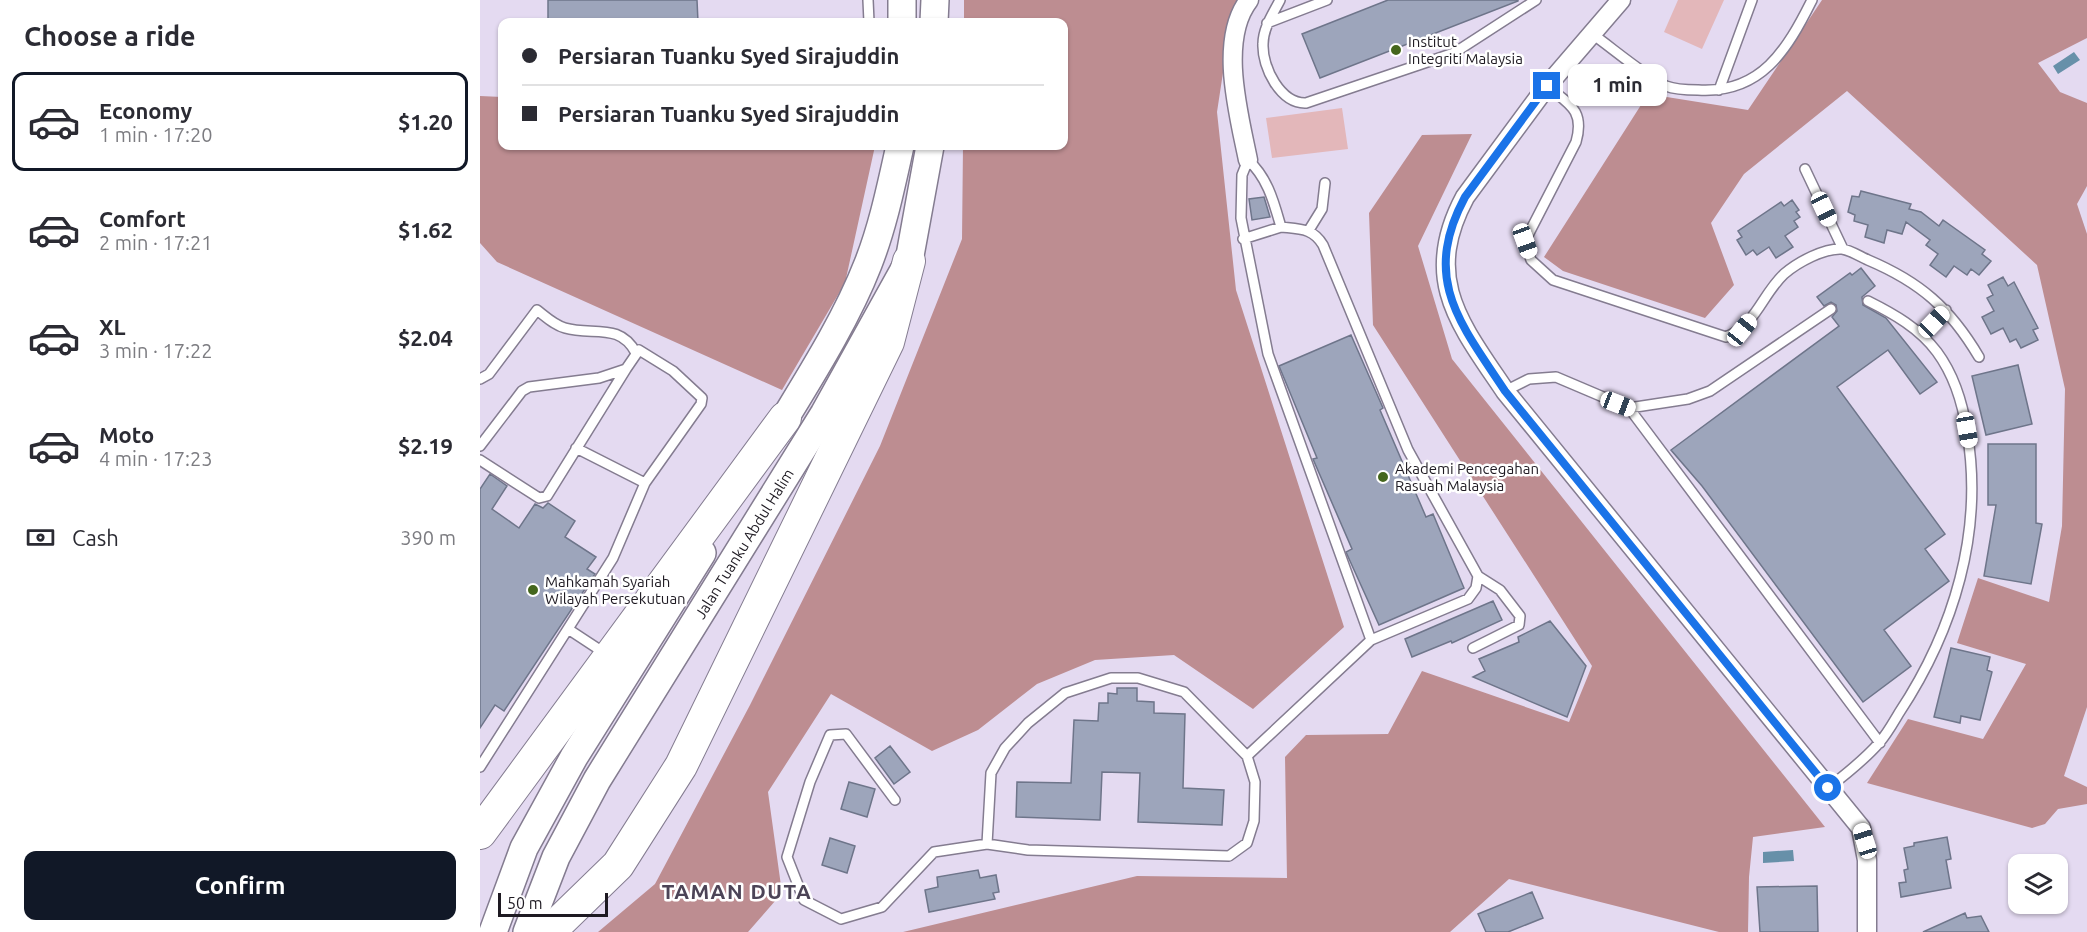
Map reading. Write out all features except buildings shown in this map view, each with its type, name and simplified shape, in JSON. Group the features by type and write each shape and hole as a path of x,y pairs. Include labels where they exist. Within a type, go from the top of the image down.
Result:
{"highway":[{"path":"549,932 618,865 681,766 888,342 909,261"},
{"path":"480,833 785,418"}],"main road":[{"path":"902,0 902,18"},
{"path":"934,18 935,0"},
{"name":"Jalan Tuanku Abdul Halim","path":"493,932 524,848 574,757 785,418 847,308 867,266 882,222 899,150"},
{"name":"Jalan Tuanku Abdul Halim","path":"527,932 556,857 597,780 825,414 909,261 929,150"}],"street":[{"path":"1248,160 1234,86 1234,37 1244,6 1249,0"},
{"path":"1621,0 1590,33 1547,86 1465,197 1456,214 1445,264 1446,286 1465,332 1505,391 1861,828 1865,841 1867,932"}],"lane":[{"path":"868,0 869,18"},
{"path":"1280,0 1268,23 1263,44 1265,64 1285,97 1294,104 1306,103 1454,53 1536,0"},
{"path":"1268,23 1327,0"},
{"path":"1719,90 1752,0"},
{"path":"1590,33 1666,86 1682,89 1732,89 1750,82 1765,71 1784,48 1812,0"},
{"path":"1547,86 1576,110 1580,127 1576,142 1525,241 1532,260 1553,280 1726,337 1742,330 1785,274 1810,257 1843,249 1891,269 1924,289 1946,310 1979,357"},
{"path":"1281,227 1268,187 1259,170 1248,160 1242,175 1243,239 1268,354 1371,640"},
{"path":"1805,169 1843,249"},
{"path":"1309,230 1323,209 1325,183"},
{"path":"1243,239 1281,227 1309,230 1317,235 1323,245 1408,450 1478,576 1500,590 1520,616 1519,626 1473,648"},
{"path":"1828,788 1880,743 1915,690 1946,626 1968,546 1973,510 1972,463 1964,414 1951,376 1938,353 1923,335 1894,313 1868,301"},
{"path":"1629,408 1688,399 1710,391 1831,309"},
{"path":"480,379 489,374 537,310 554,324 566,329 609,331 630,341 636,353"},
{"path":"1923,335 1946,310"},
{"path":"480,460 542,498 547,496 639,350 664,365 702,398 701,404 645,483 613,558 480,767"},
{"path":"480,446 517,396 529,387 592,380 626,369"},
{"path":"1505,391 1529,379 1556,377 1629,408 1880,743"},
{"path":"576,448 645,483"},
{"path":"1247,756 1371,640 1468,599 1476,588 1478,576"},
{"path":"568,629 611,657"},
{"path":"894,800 846,734 830,735 810,782 787,857 804,900 841,919 882,907 934,852 987,844 1028,850 1229,856 1247,843 1254,821 1254,782 1247,756 1184,693 1138,678 1111,678 1084,684 1065,693 1028,723 1005,748 991,773 987,844"}],"shaded area":[{"path":"964,0 1239,0 1233,7 1217,112 1236,290 1344,627 1253,709 1174,655 1095,660 1037,684 978,730 932,751 831,694 768,792 782,893 748,932 598,932 655,884 750,705 880,446 962,239 963,150 1068,150 1068,18 964,18"},
{"path":"1678,0 1724,0 1702,49 1664,32"},
{"path":"1822,0 2087,0 2087,38 2038,63 2060,92 2087,103 2087,186 2077,204 2087,234 2087,707 2064,776 2087,787 2087,804 2058,809 2045,824 2032,828 1867,783 1908,719 1983,739 2026,664 1957,643 1978,578 2049,602 2062,526 2065,389 2037,265 1847,91 1744,174 1711,223 1734,285 1705,318 1563,271 1544,257 1648,94 1748,110"},
{"path":"480,96 498,97 498,150 874,150 845,283 782,390 497,262 480,243"},
{"path":"1342,108 1348,149 1272,158 1266,118"},
{"path":"1472,134 1418,246 1452,359 1825,827 1753,837 1749,877 1748,932 1719,932 1509,879 1450,932 903,932 1137,876 1287,878 1285,757 1306,735 1388,734 1422,671 1569,722 1592,666 1373,325 1369,213 1422,135"}],"water":[{"path":"2074,52 2080,60 2058,74 2053,66"},
{"path":"1793,850 1794,861 1763,863 1763,852"}],"place":[{"name":"Institut Integriti Malaysia","path":"1396,50"},
{"name":"Akademi Pencegahan Rasuah Malaysia","path":"1383,477"},
{"name":"Mahkamah Syariah Wilayah Persekutuan","path":"533,590"}],"district":[{"name":"TAMAN DUTA","path":"737,891"}],"route":[{"path":"1547,86 1465,197 1456,214 1445,264 1446,286 1452,304 1465,332 1505,391 1787,741 1828,788"}]}
